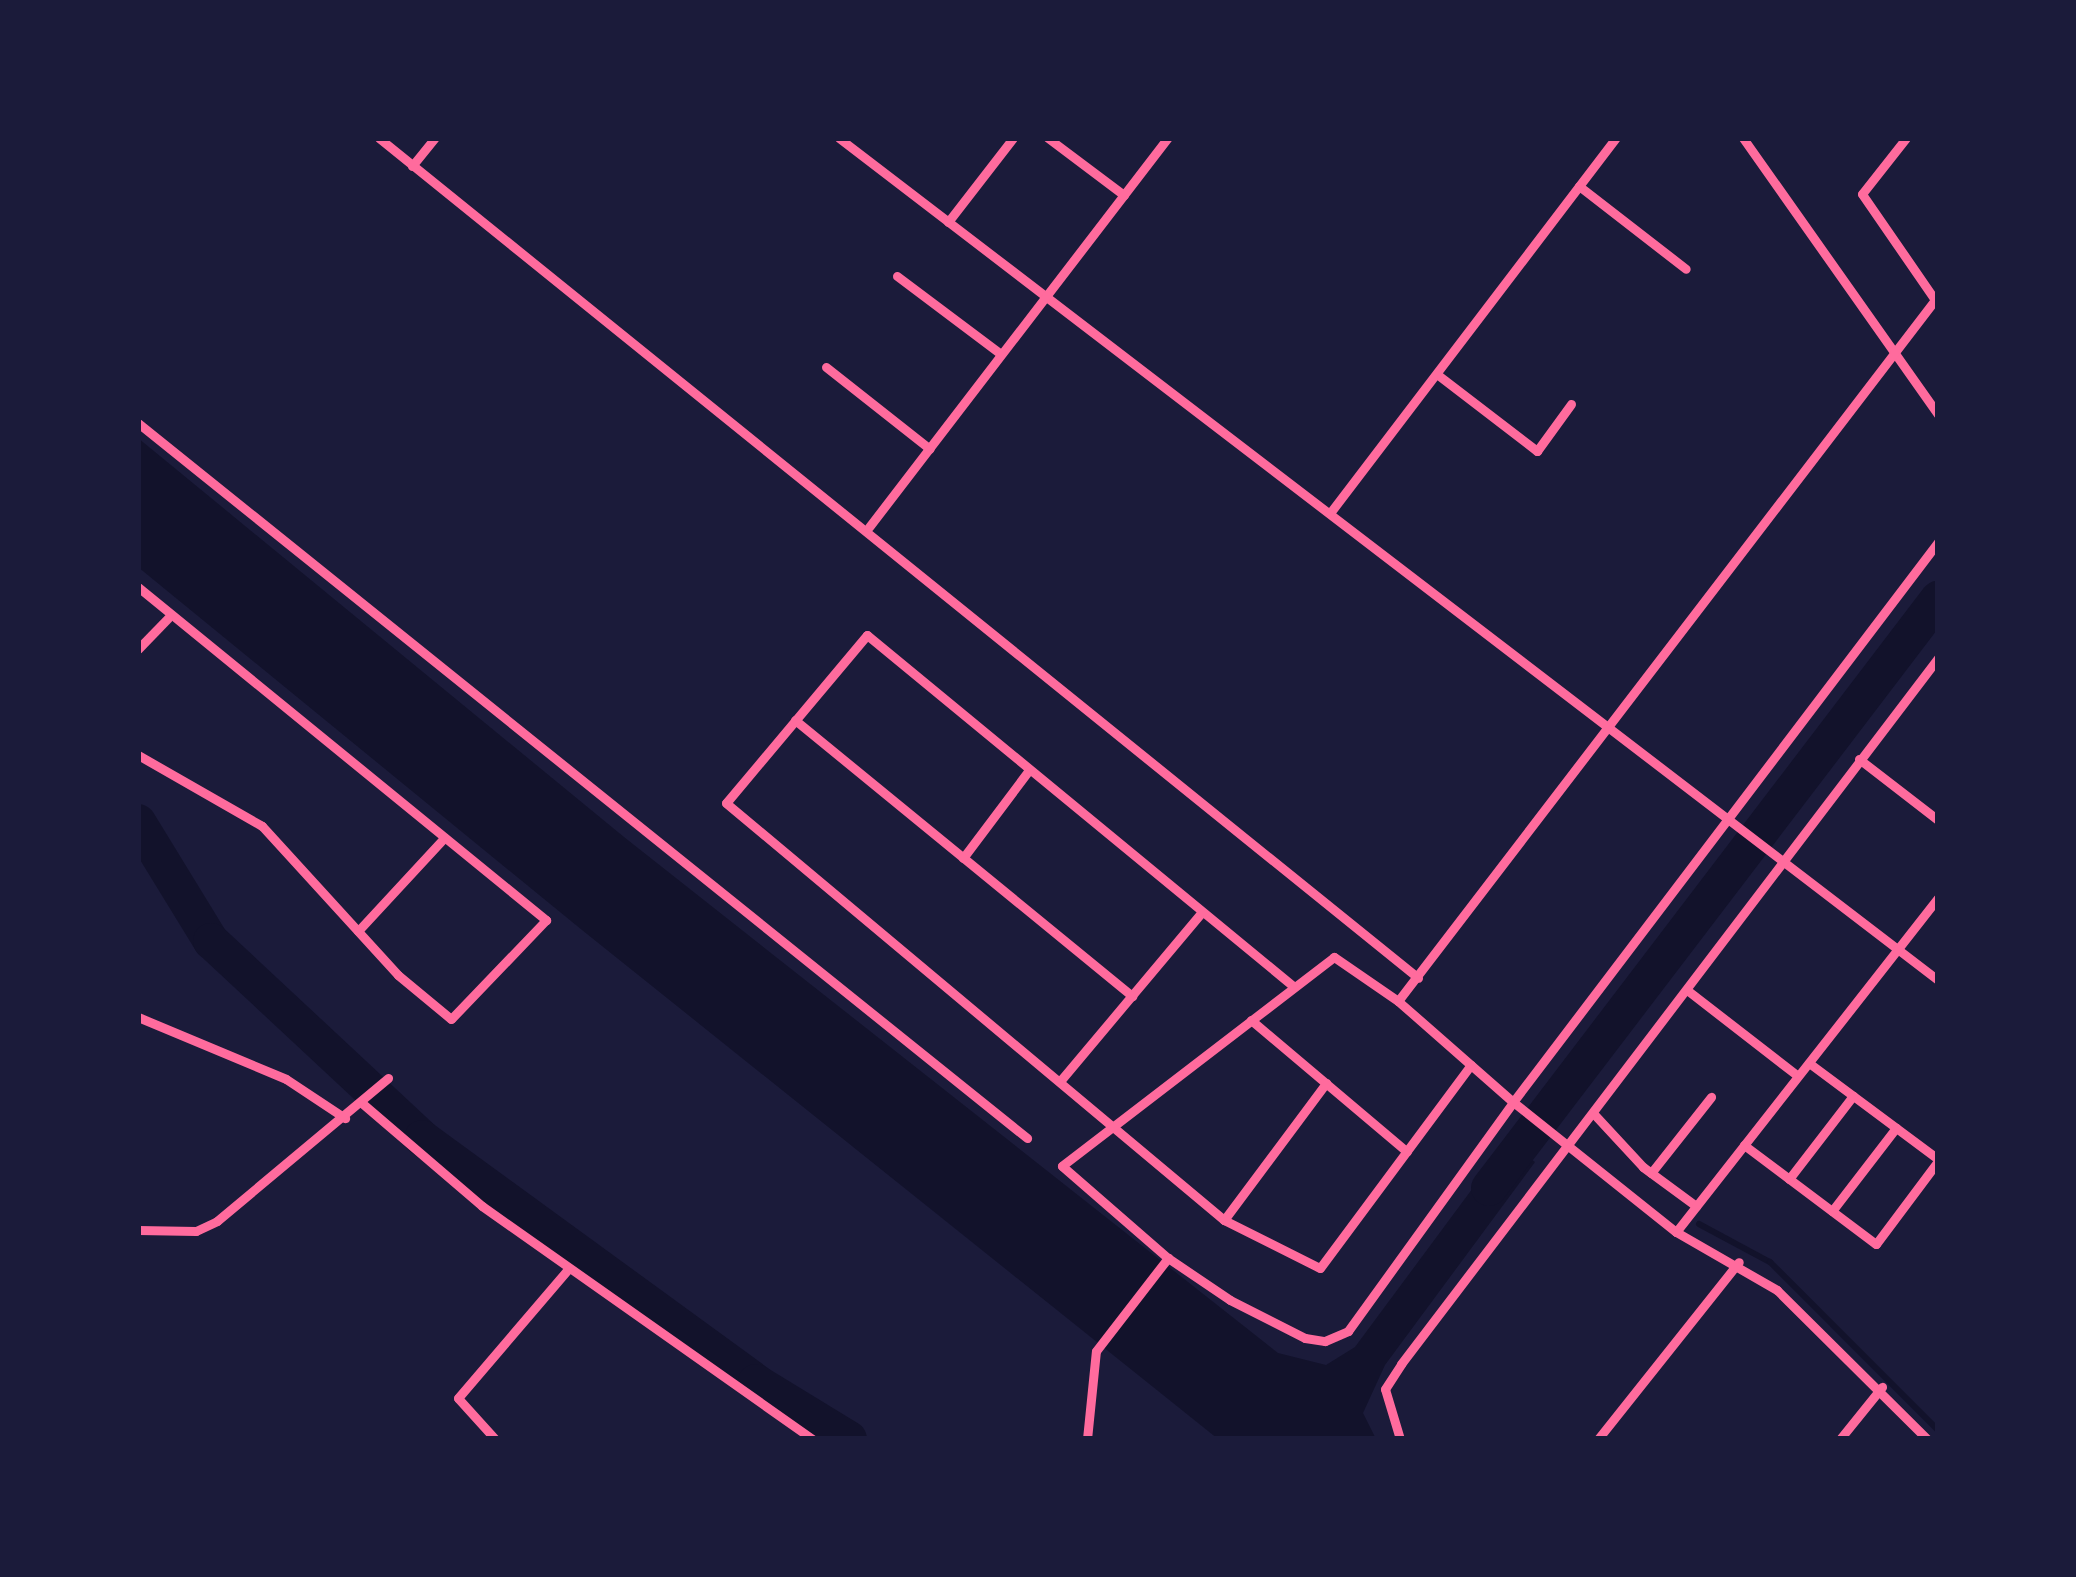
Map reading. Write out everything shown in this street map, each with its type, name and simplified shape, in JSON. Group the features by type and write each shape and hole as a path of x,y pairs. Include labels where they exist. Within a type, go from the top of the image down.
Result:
{"street":[{"path":"379,138 869,527 1140,758 1418,978"},
{"path":"412,166 434,138"},
{"path":"839,138 1938,980"},
{"path":"948,222 1013,138"},
{"path":"1048,138 1124,195"},
{"path":"869,527 1168,138"},
{"path":"1330,513 1616,138"},
{"path":"1743,138 1938,414"},
{"path":"1398,1001 1936,298 1862,194 1906,138"},
{"path":"1579,186 1686,268"},
{"path":"897,276 1001,354"},
{"path":"826,368 930,449"},
{"path":"1438,375 1537,451 1570,404"},
{"path":"138,423 1028,1138"},
{"path":"1924,1438 1882,1387 1739,1262 1676,1232 1517,1105 1398,1001 1334,957 1062,1166 1168,1258 1230,1300 1325,1341 1348,1331 1517,1105 1734,822 1938,542"},
{"path":"138,587 168,618 547,920 451,1019 358,931 262,826 138,754"},
{"path":"138,649 168,618"},
{"path":"1293,986 867,635 726,803 1224,1220 1320,1268 1472,1065"},
{"path":"1400,1439 1385,1389 1938,658"},
{"path":"795,720 1132,996"},
{"path":"1859,759 1938,820"},
{"path":"963,857 1029,770"},
{"path":"358,931 444,838"},
{"path":"1676,1232 1938,898"},
{"path":"1061,1080 1201,914"},
{"path":"1687,990 1798,1076"},
{"path":"138,1017 286,1079 345,1118"},
{"path":"1251,1020 1406,1152"},
{"path":"1744,1145 1876,1244 1938,1160 1809,1063"},
{"path":"138,1230 196,1231 217,1221 363,1104 388,1078"},
{"path":"1224,1220 1326,1083"},
{"path":"1789,1178 1853,1096"},
{"path":"1651,1173 1711,1097"},
{"path":"363,1104 398,1141 568,1270 812,1439"},
{"path":"1593,1113 1651,1173 1696,1206"},
{"path":"1832,1211 1896,1128"},
{"path":"1087,1439 1096,1351 1168,1258"},
{"path":"1598,1439 1739,1262"},
{"path":"495,1439 458,1398 568,1270"},
{"path":"1840,1439 1882,1387"}],"shaded area":[{"path":"138,438 624,837 1278,1353 1326,1365 1355,1347 1507,1142 1535,1162 1385,1365 1363,1413 1376,1439 1218,1439 582,930 138,567"}],"waterway":[{"path":"1489,1188 1938,599"},
{"path":"138,822 211,941 422,1138 756,1382 849,1439"},
{"path":"1699,1224 1770,1262 1938,1430"}]}
